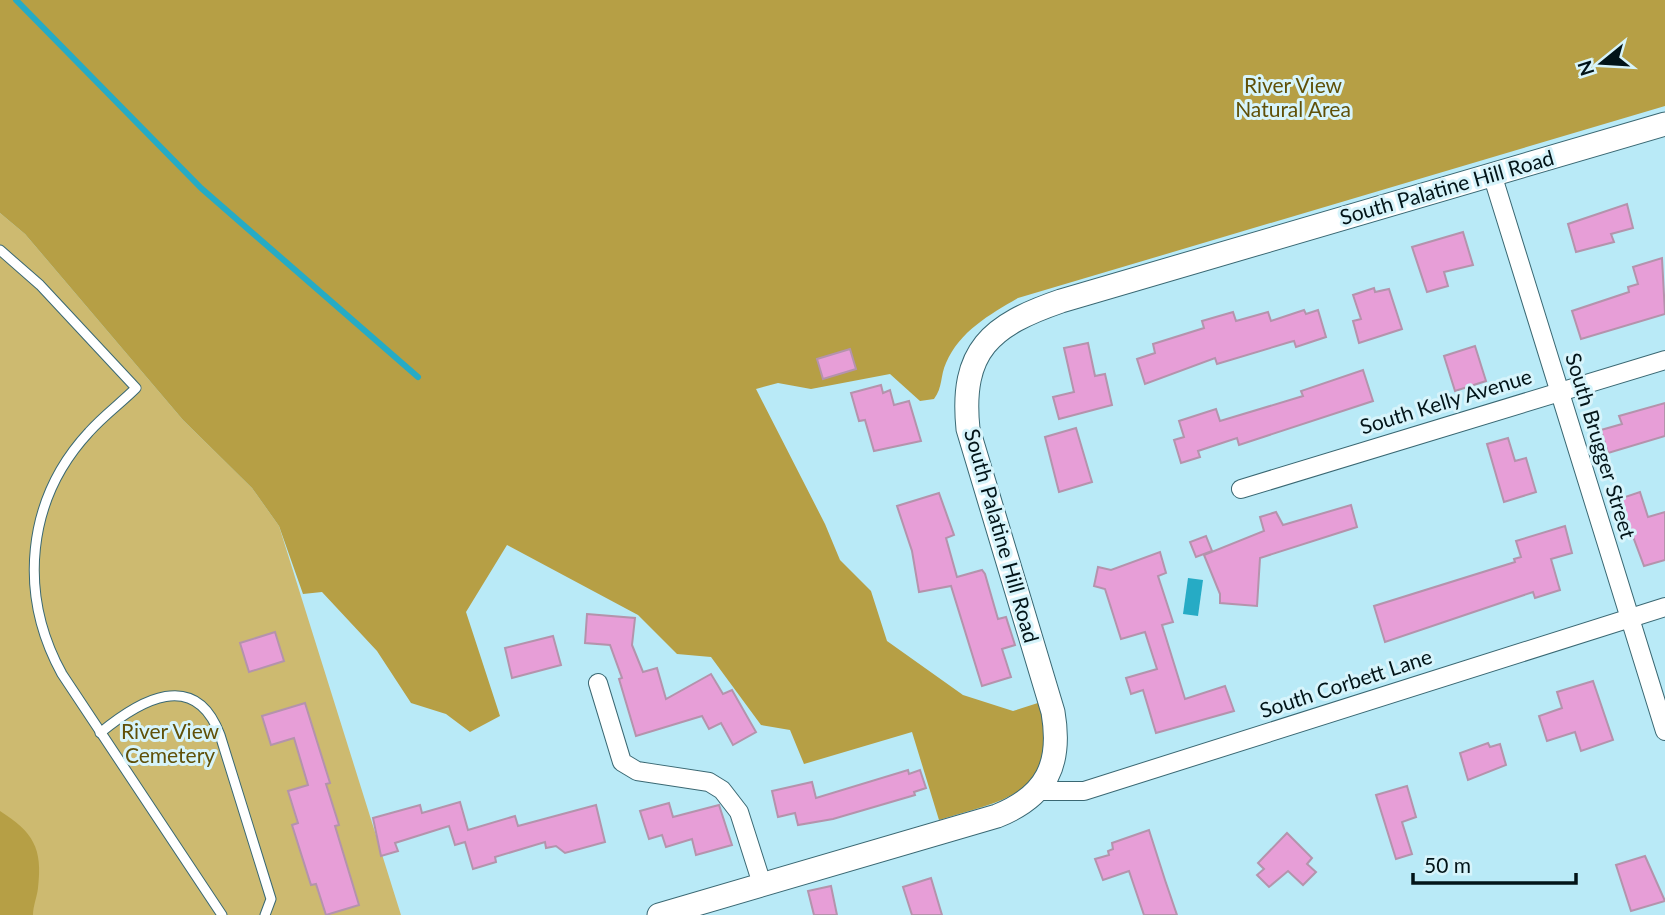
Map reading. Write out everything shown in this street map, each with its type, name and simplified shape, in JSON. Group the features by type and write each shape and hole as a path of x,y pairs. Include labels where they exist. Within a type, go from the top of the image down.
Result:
{"street":[{"name":"South Palatine Hill Road","path":"1038,791 1054,757 1056,736 1053,712 968,429 967,384 974,362 984,346 1000,329 1031,311 1665,124"},
{"name":"South Brugger Street","path":"1492,174 1665,731"},
{"name":"South Kelly Avenue","path":"1241,489 1665,360"},
{"name":"South Corbett Lane","path":"1038,791 1084,791 1665,607"},
{"path":"598,683 622,762 637,771 709,782 722,790 739,812 762,884"},
{"path":"659,915 997,816 1038,791"}],"lane":[{"path":"0,250 40,285 136,388 90,431 70,456 45,505 33,553 35,601 43,635 62,674 165,825 222,915"},
{"path":"100,733 143,703 163,696 185,696 207,710 224,748 271,899 265,915"}],"green space":[{"name":"River View Natural Area","path":"0,0 1665,0 1665,106 1018,298 986,318 959,342 946,363 934,399 920,401 890,374 811,389 778,383 756,389 825,524 840,560 871,591 887,641 963,695 1013,711 1041,702 1044,733 1042,756 1035,774 1024,787 989,805 939,820 912,732 804,764 790,730 761,725 711,657 677,654 638,615 507,545 466,612 500,716 470,732 446,714 411,703 377,651 322,592 303,594 279,526 252,488 183,420 25,234 0,213"},
{"name":"River View Cemetery","path":"0,213 25,234 183,420 252,488 279,526 401,915 0,915"},
{"path":"0,811 21,826 37,852 39,874 33,915 0,915"}],"water":[{"path":"1188,578 1203,580 1198,616 1183,614"}],"building":[{"path":"1627,204 1633,228 1611,234 1614,242 1576,252 1568,224"},
{"path":"1463,232 1473,265 1444,272 1448,286 1427,292 1412,247"},
{"path":"1662,258 1665,314 1581,339 1572,311 1629,292 1628,287 1638,284 1633,267"},
{"path":"1374,288 1375,292 1389,289 1402,329 1359,343 1353,321 1361,319 1353,295"},
{"path":"1304,310 1306,314 1318,310 1326,337 1296,347 1294,341 1217,364 1215,358 1145,384 1137,359 1155,353 1153,344 1204,328 1202,321 1233,312 1236,321 1268,312 1271,321"},
{"path":"1088,343 1095,376 1105,374 1112,405 1059,419 1053,397 1074,392 1064,348"},
{"path":"1475,346 1486,381 1455,391 1444,356"},
{"path":"850,349 856,369 823,379 817,359"},
{"path":"1363,370 1373,401 1239,445 1237,438 1198,451 1200,457 1181,463 1174,440 1184,437 1179,421 1216,409 1220,421 1303,396 1301,391"},
{"path":"881,385 883,393 890,390 894,405 909,401 921,441 874,451 865,420 859,421 851,393"},
{"path":"1665,403 1665,436 1608,453 1601,430 1622,424 1619,416"},
{"path":"1076,428 1092,482 1059,492 1045,437"},
{"path":"1508,438 1515,461 1526,458 1536,492 1504,502 1487,444"},
{"path":"1640,492 1648,517 1665,512 1665,560 1644,566 1619,499"},
{"path":"939,493 954,535 946,538 957,577 982,570 998,619 1006,617 1015,645 1002,649 1011,677 982,686 951,586 919,592 912,551 897,506"},
{"path":"1351,505 1357,527 1260,558 1257,606 1220,603 1220,594 1204,555 1264,531 1260,517 1276,512 1283,525"},
{"path":"1565,526 1572,553 1551,559 1560,590 1535,598 1533,592 1385,642 1374,606 1515,562 1514,559 1521,557 1516,541"},
{"path":"1206,536 1212,551 1196,557 1190,542"},
{"path":"1160,552 1166,573 1158,576 1173,622 1162,625 1185,699 1225,686 1234,711 1156,733 1143,690 1131,694 1126,678 1157,669 1145,632 1121,639 1105,589 1094,586 1098,567 1111,570"},
{"path":"587,614 635,618 632,645 643,672 657,668 666,699 711,674 723,694 732,690 756,732 733,745 721,723 709,729 702,716 636,736 619,679 622,678 610,645 585,643"},
{"path":"275,632 284,661 249,672 240,643"},
{"path":"553,636 561,665 512,678 505,648"},
{"path":"1593,681 1613,740 1581,751 1575,732 1547,741 1539,716 1562,708 1557,692"},
{"path":"305,703 330,783 326,784 339,825 335,826 359,905 326,915 316,884 311,885 292,825 298,823 288,791 308,785 294,738 271,745 262,716"},
{"path":"1488,743 1490,747 1500,744 1506,765 1468,780 1460,753"},
{"path":"908,770 909,774 920,770 926,788 914,792 915,795 833,819 798,825 795,813 778,817 772,791 812,782 816,798"},
{"path":"1407,786 1416,817 1402,822 1412,854 1396,859 1376,795"},
{"path":"460,802 468,830 515,816 518,826 596,805 605,842 565,853 556,846 546,848 545,842 495,857 496,862 473,869 465,842 455,845 449,826 395,843 398,851 381,856 373,818 420,805 422,813"},
{"path":"669,803 673,817 719,805 732,845 696,855 692,839 666,847 662,835 649,839 640,811"},
{"path":"1149,830 1177,915 1144,915 1129,871 1103,880 1095,859 1109,855 1108,851 1113,849 1112,843"},
{"path":"1287,833 1312,858 1307,864 1316,872 1303,885 1288,871 1269,887 1257,875 1264,869 1258,863"},
{"path":"1645,856 1665,901 1631,911 1616,865"},
{"path":"931,878 942,915 912,915 903,887"},
{"path":"831,886 837,915 814,915 808,891"}],"waterway":[{"path":"16,0 201,188 418,377"}]}
